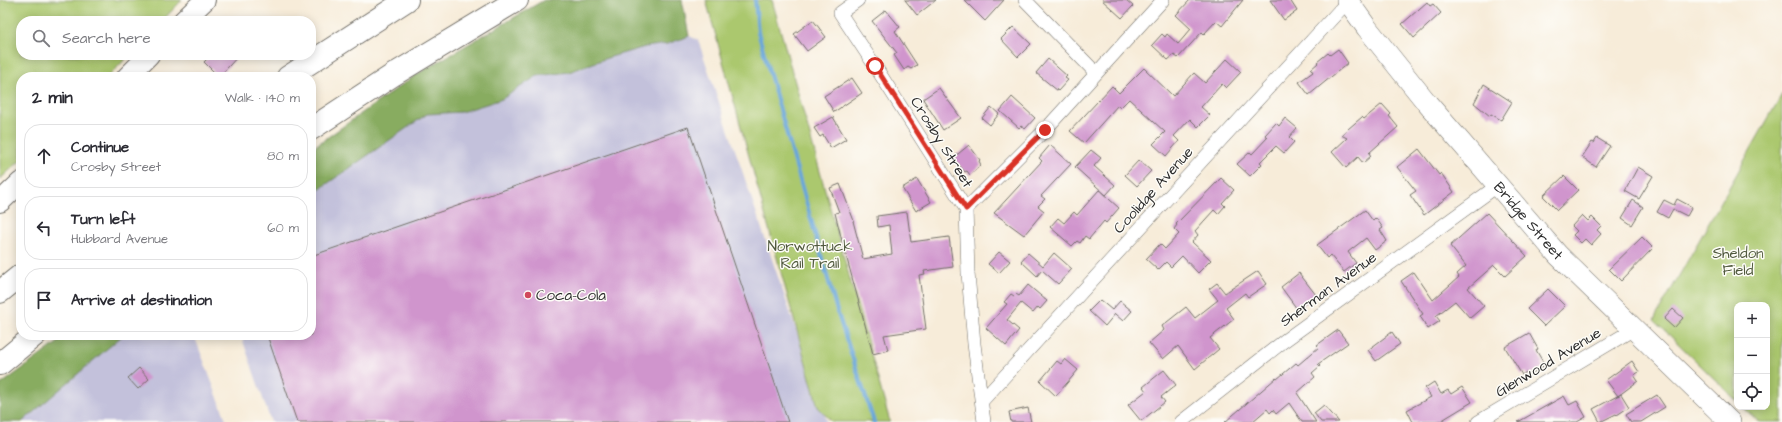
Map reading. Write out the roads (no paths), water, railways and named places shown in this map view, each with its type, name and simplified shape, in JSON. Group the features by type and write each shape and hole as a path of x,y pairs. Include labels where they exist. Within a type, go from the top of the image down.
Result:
{"highway":[{"path":"316,59 408,0"},
{"path":"316,126 393,75 517,0"},
{"name":"Bridge Street","path":"1348,0 1367,28 1422,97 1497,186 1558,254 1730,422"},
{"path":"296,72 314,60"},
{"path":"0,292 16,278"},
{"path":"0,364 29,340"}],"main road":[{"path":"188,16 205,0"},
{"path":"132,72 144,60"},
{"path":"0,202 16,187"}],"street":[{"name":"Crosby Street","path":"858,0 840,13 966,209 968,273 974,344 984,422"},
{"path":"1026,0 1096,73"},
{"path":"966,209 1045,130 1163,0"},
{"name":"Coolidge Avenue","path":"982,401 1348,0"},
{"name":"Sherman Avenue","path":"1181,422 1284,341 1497,186"},
{"name":"Glenwood Avenue","path":"1478,422 1634,329"}],"waterway":[{"path":"755,0 758,32 837,311 874,422"}],"place":[{"name":"Coca-Cola","path":"528,295"}],"park label":[{"name":"Norwottuck Rail Trail","path":"810,254"},
{"name":"Sheldon Field","path":"1738,262"}]}
